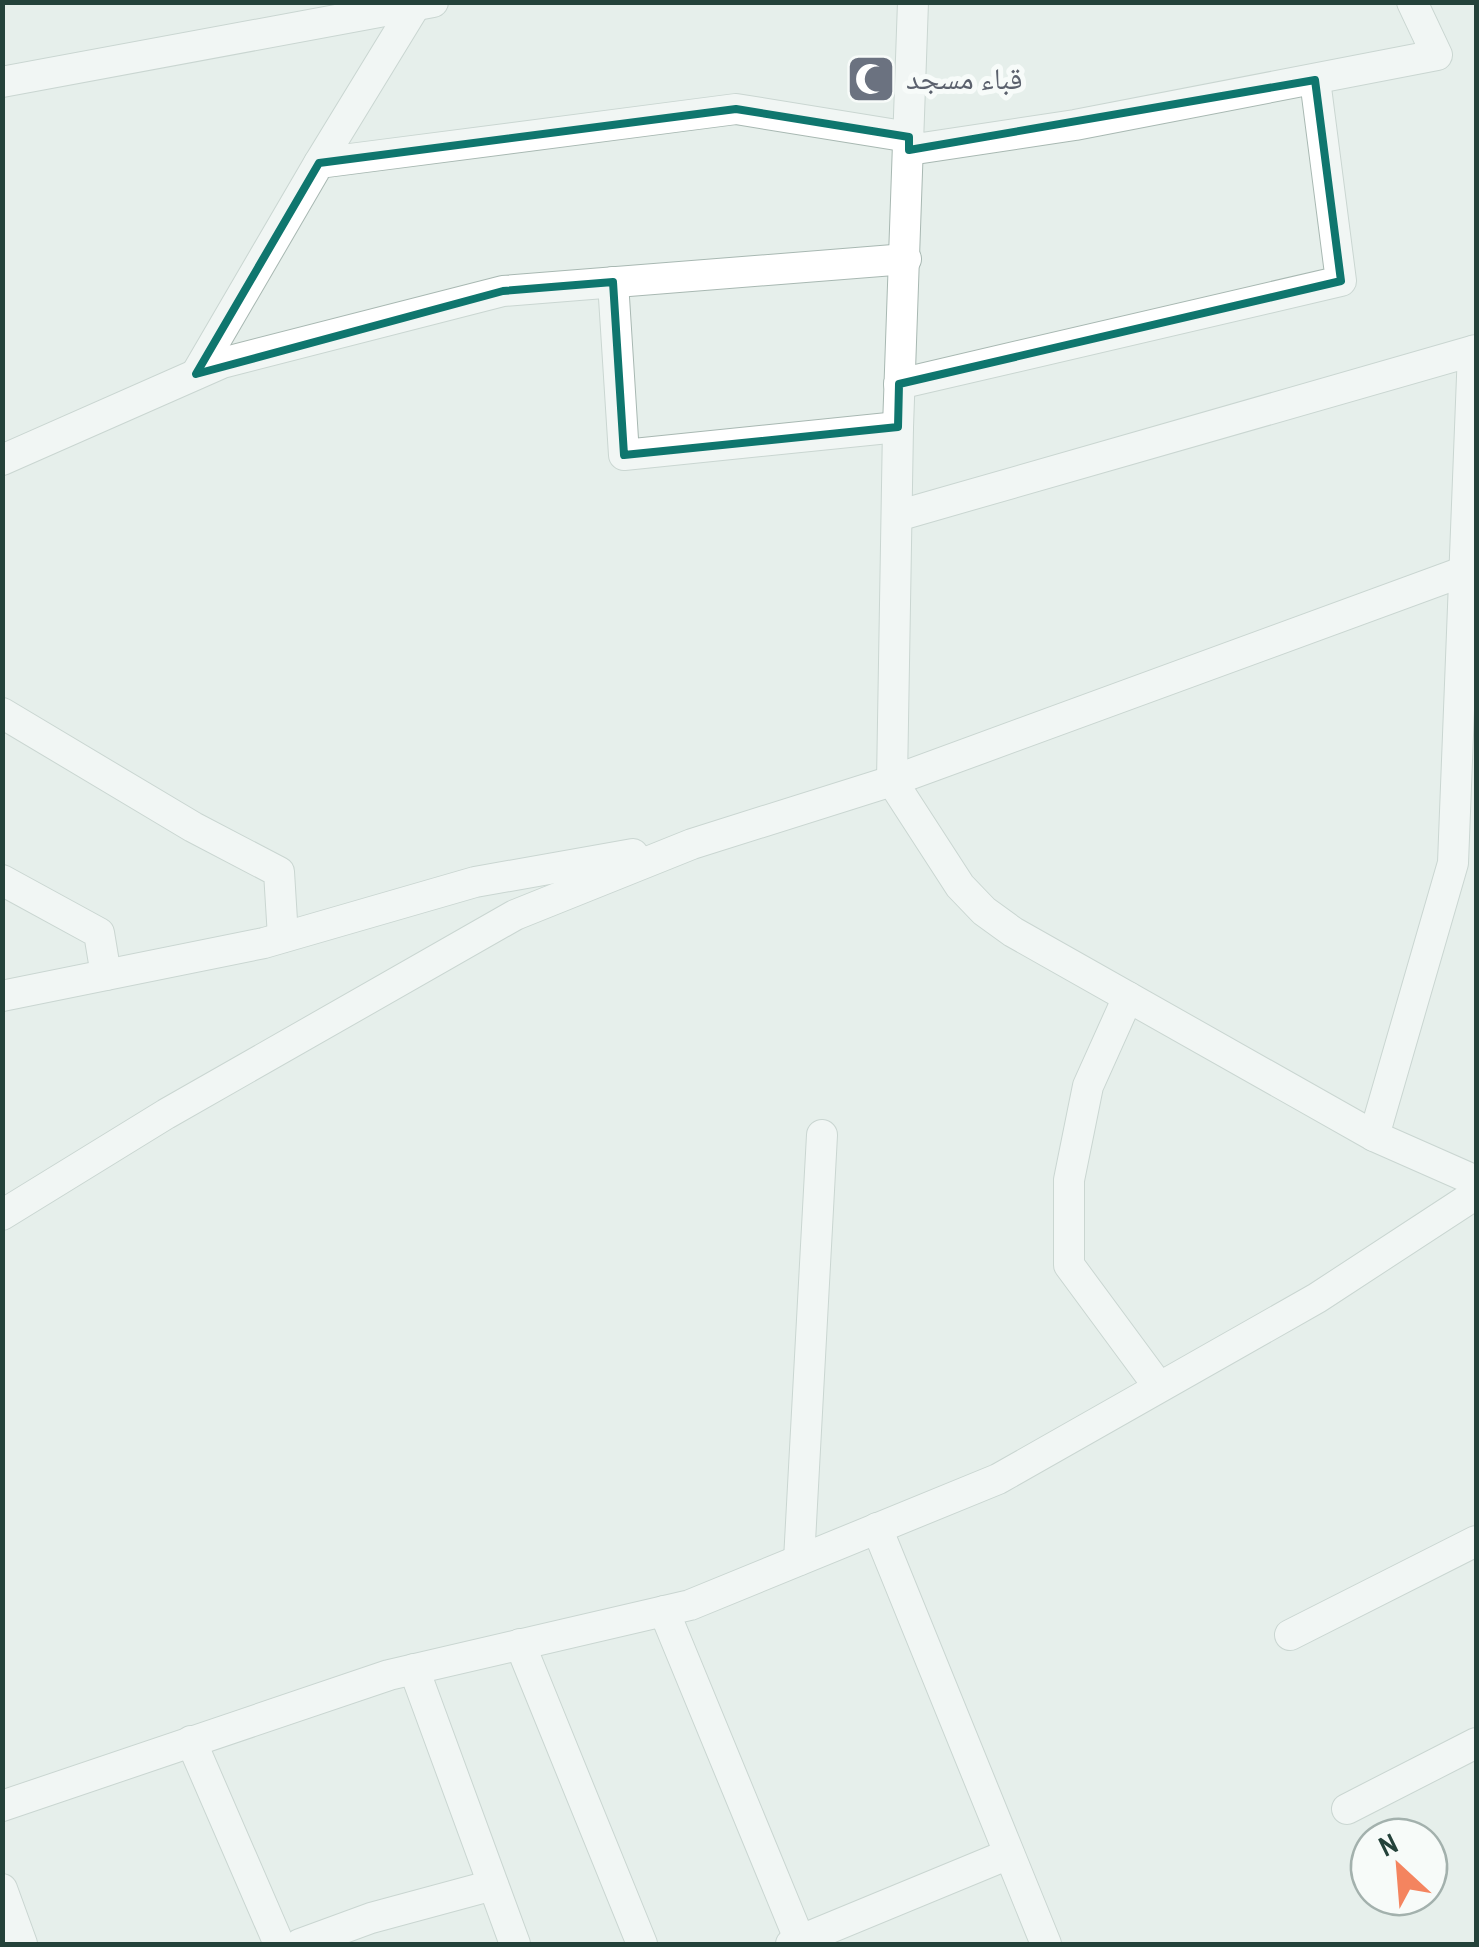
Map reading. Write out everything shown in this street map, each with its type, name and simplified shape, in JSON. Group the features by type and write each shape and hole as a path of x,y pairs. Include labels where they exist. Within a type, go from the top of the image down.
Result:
{"street":[{"path":"913,2 899,384 892,780 960,886 984,911 1013,932 1374,1136 1476,1181"},
{"path":"319,163 736,109 909,143 1075,125 1437,55 1412,2"},
{"path":"2,82 424,4"},
{"path":"196,374 319,163 424,4"},
{"path":"899,384 1341,281 1314,80"},
{"path":"2,460 222,363 503,291 906,260"},
{"path":"613,282 624,455 898,427"},
{"path":"896,516 1475,350 1453,864 1374,1136"},
{"path":"2,1215 166,1114 515,915 692,844 892,780 1465,571"},
{"path":"2,713 194,828 279,872 283,937"},
{"path":"2,996 283,937 474,882 692,844"},
{"path":"2,880 99,934 106,975"},
{"path":"1128,997 1088,1086 1070,1180 1069,1265 1159,1387"},
{"path":"799,1560 822,1135"},
{"path":"2,1806 414,1669 690,1605 998,1478 1317,1298 1476,1194"},
{"path":"877,1528 1046,1944"},
{"path":"1290,1635 1474,1548"},
{"path":"664,1611 796,1943 1009,1854"},
{"path":"520,1644 642,1944"},
{"path":"414,1669 515,1944"},
{"path":"191,1741 279,1944"},
{"path":"1348,1809 1476,1744"},
{"path":"300,1944 371,1918 493,1885"},
{"path":"2,1890 22,1944"}],"highlighted area":[{"path":"1315,80 1341,281 899,384 898,427 624,455 613,282 503,291 196,374 319,163 736,109 909,137 909,150"}],"place":[{"name":"قباء مسجد","path":"871,79"}]}
